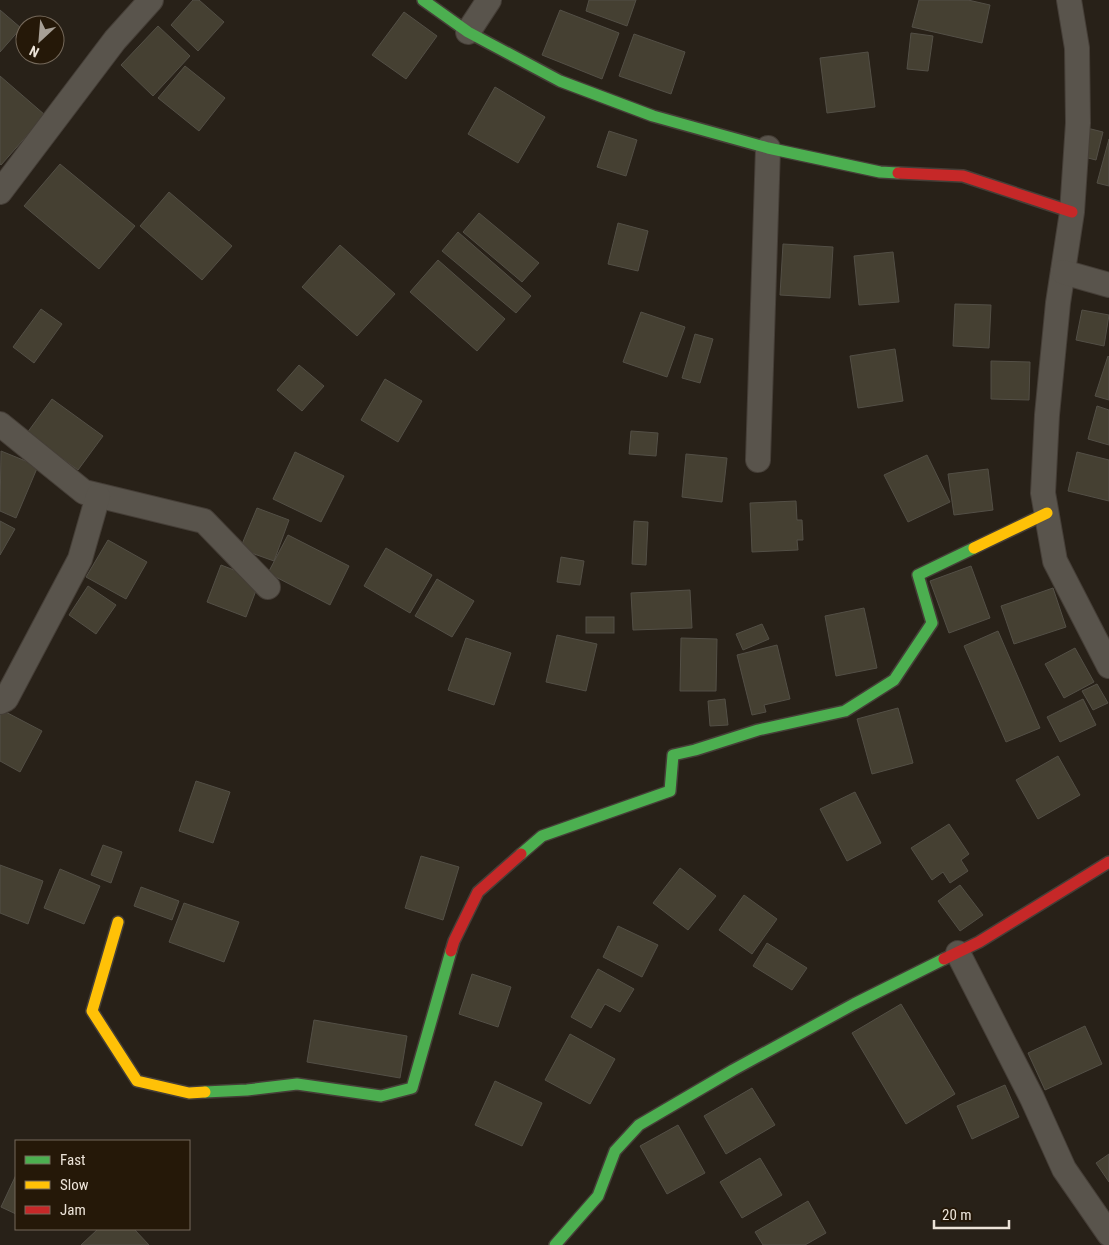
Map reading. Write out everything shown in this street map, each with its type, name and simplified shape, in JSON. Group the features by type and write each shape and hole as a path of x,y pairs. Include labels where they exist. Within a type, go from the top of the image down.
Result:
{"street":[{"path":"0,192 115,40 151,0"},
{"path":"423,0 468,32 560,81 653,116 768,148 880,172 963,176 1072,212"},
{"path":"468,32 489,0"},
{"path":"1069,0 1077,48 1078,123 1072,212 1063,272 1047,415 1043,493 1055,561 1109,666"},
{"path":"758,460 768,148"},
{"path":"1063,272 1109,285"},
{"path":"0,424 84,492 204,521 268,587"},
{"path":"0,702 6,699 80,559 98,496"},
{"path":"118,922 92,1011 137,1081 189,1093 247,1090 297,1084 381,1096 412,1088 454,941 478,892 542,836 670,791 673,754 695,750 758,730 846,711 894,680 932,624 918,575 1047,513"},
{"path":"556,1245 598,1196 615,1151 638,1125 733,1070 854,1004 980,942 1109,862"},
{"path":"958,953 1032,1098 1064,1170 1109,1234"}],"building":[{"path":"193,0 199,0 224,22 198,51 171,25"},
{"path":"589,0 636,0 627,26 586,11"},
{"path":"919,0 968,0 990,5 982,43 912,27"},
{"path":"0,10 15,23 15,35 0,52"},
{"path":"560,10 619,33 602,79 542,55"},
{"path":"404,12 437,36 406,79 372,55"},
{"path":"158,26 190,56 153,96 121,65"},
{"path":"911,33 933,36 928,71 907,69"},
{"path":"634,34 685,52 671,94 619,76"},
{"path":"868,52 875,107 827,113 820,58"},
{"path":"185,66 225,98 199,131 158,98"},
{"path":"0,76 45,115 1,165 0,164"},
{"path":"495,87 545,117 518,163 468,134"},
{"path":"1087,128 1103,132 1096,160 1080,156"},
{"path":"609,131 637,140 626,176 597,167"},
{"path":"1109,139 1109,186 1097,183"},
{"path":"60,164 135,226 99,269 24,206"},
{"path":"169,192 232,246 202,280 140,226"},
{"path":"479,213 539,263 522,282 463,232"},
{"path":"618,223 648,231 638,271 608,264"},
{"path":"458,232 531,296 516,313 442,251"},
{"path":"783,244 833,247 830,298 780,295"},
{"path":"340,245 395,294 357,336 302,287"},
{"path":"893,252 899,302 859,305 854,256"},
{"path":"438,260 505,319 477,351 410,292"},
{"path":"955,304 991,305 989,348 953,346"},
{"path":"41,309 62,324 34,363 13,347"},
{"path":"1082,310 1109,315 1104,346 1076,340"},
{"path":"641,312 685,327 667,377 623,362"},
{"path":"695,334 713,339 700,383 682,378"},
{"path":"895,349 903,401 858,408 850,356"},
{"path":"1109,357 1109,400 1095,396"},
{"path":"991,361 1030,362 1029,400 991,399"},
{"path":"299,365 324,386 302,411 277,390"},
{"path":"385,379 422,401 398,442 361,420"},
{"path":"52,399 103,436 78,470 27,433"},
{"path":"1097,406 1109,410 1109,445 1088,439"},
{"path":"631,431 658,433 656,456 629,454"},
{"path":"1,451 38,466 16,518 0,511"},
{"path":"295,452 344,476 321,522 273,499"},
{"path":"1077,452 1109,460 1109,501 1068,491"},
{"path":"686,454 727,458 722,502 682,497"},
{"path":"927,455 950,502 908,522 884,475"},
{"path":"988,469 993,510 954,515 948,474"},
{"path":"796,501 797,520 802,520 803,540 797,540 798,550 752,552 750,503"},
{"path":"257,508 289,520 274,561 240,549"},
{"path":"0,521 15,529 0,555"},
{"path":"634,521 648,522 646,565 632,564"},
{"path":"288,535 349,566 330,605 268,573"},
{"path":"108,540 147,562 126,599 86,577"},
{"path":"386,548 432,575 410,613 364,586"},
{"path":"561,557 584,561 580,585 557,582"},
{"path":"221,565 260,580 246,617 207,602"},
{"path":"971,566 990,618 949,633 930,581"},
{"path":"437,579 474,601 452,637 415,616"},
{"path":"88,586 116,605 96,634 69,615"},
{"path":"1053,588 1066,627 1014,644 1001,606"},
{"path":"690,590 692,628 633,630 631,593"},
{"path":"864,608 877,668 836,676 825,616"},
{"path":"586,617 614,617 614,633 586,633"},
{"path":"762,624 769,639 743,650 736,634"},
{"path":"998,631 1040,728 1006,742 964,646"},
{"path":"557,635 597,644 586,691 546,682"},
{"path":"466,638 511,653 494,705 448,690"},
{"path":"681,638 717,639 716,691 680,691"},
{"path":"777,645 790,699 764,705 766,712 752,715 737,655"},
{"path":"1075,648 1094,682 1064,698 1045,664"},
{"path":"1097,684 1108,703 1093,710 1082,691"},
{"path":"725,699 728,725 710,726 708,701"},
{"path":"1083,699 1096,725 1060,742 1047,717"},
{"path":"898,708 913,763 872,774 857,719"},
{"path":"0,709 42,731 20,772 0,761"},
{"path":"1058,756 1080,795 1038,819 1016,780"},
{"path":"196,781 230,792 213,843 179,831"},
{"path":"855,792 881,843 847,861 820,809"},
{"path":"949,824 969,854 961,860 968,871 950,883 943,872 932,880 911,848"},
{"path":"103,845 122,852 111,883 91,875"},
{"path":"421,856 459,867 443,920 405,908"},
{"path":"0,865 43,881 28,924 0,913"},
{"path":"680,868 716,896 688,930 653,903"},
{"path":"60,869 100,886 84,924 44,908"},
{"path":"960,885 983,915 960,931 938,901"},
{"path":"141,887 179,901 172,920 134,906"},
{"path":"744,895 777,919 752,954 719,930"},
{"path":"184,903 239,922 224,962 169,942"},
{"path":"618,926 658,945 642,977 603,957"},
{"path":"767,943 807,968 792,990 753,966"},
{"path":"598,969 634,989 620,1012 605,1004 591,1028 571,1017"},
{"path":"472,974 511,987 498,1027 459,1014"},
{"path":"901,1004 955,1094 906,1124 852,1033"},
{"path":"314,1020 407,1036 400,1078 307,1062"},
{"path":"1085,1026 1102,1064 1045,1090 1028,1053"},
{"path":"570,1034 615,1059 590,1104 545,1080"},
{"path":"495,1081 542,1103 522,1146 475,1125"},
{"path":"1005,1085 1019,1117 972,1139 957,1106"},
{"path":"752,1088 775,1125 726,1154 704,1116"},
{"path":"678,1125 705,1173 667,1194 640,1146"},
{"path":"1109,1154 1109,1182 1096,1163"},
{"path":"760,1158 782,1195 742,1218 720,1182"},
{"path":"15,1177 15,1214 1,1207"},
{"path":"808,1201 826,1233 805,1245 763,1245 755,1232"},
{"path":"97,1230 135,1230 149,1245 81,1245"}],"traffic: fast":[{"path":"423,0 468,32 560,81 653,116 768,148 880,172 898,173"},
{"path":"521,854 542,836 670,791 673,755 758,730 845,711 894,680 932,623 918,575 974,548"},
{"path":"205,1092 247,1090 297,1084 381,1096 412,1088 451,951"},
{"path":"555,1245 598,1196 615,1151 639,1125 733,1070 854,1004 944,959"}],"traffic: slow":[{"path":"974,548 1047,513"},
{"path":"118,922 92,1011 137,1081 189,1093 205,1092"}],"traffic: jam":[{"path":"898,173 963,176 1072,212"},
{"path":"451,951 478,892 521,854"},
{"path":"944,959 979,942 1109,862"}]}
